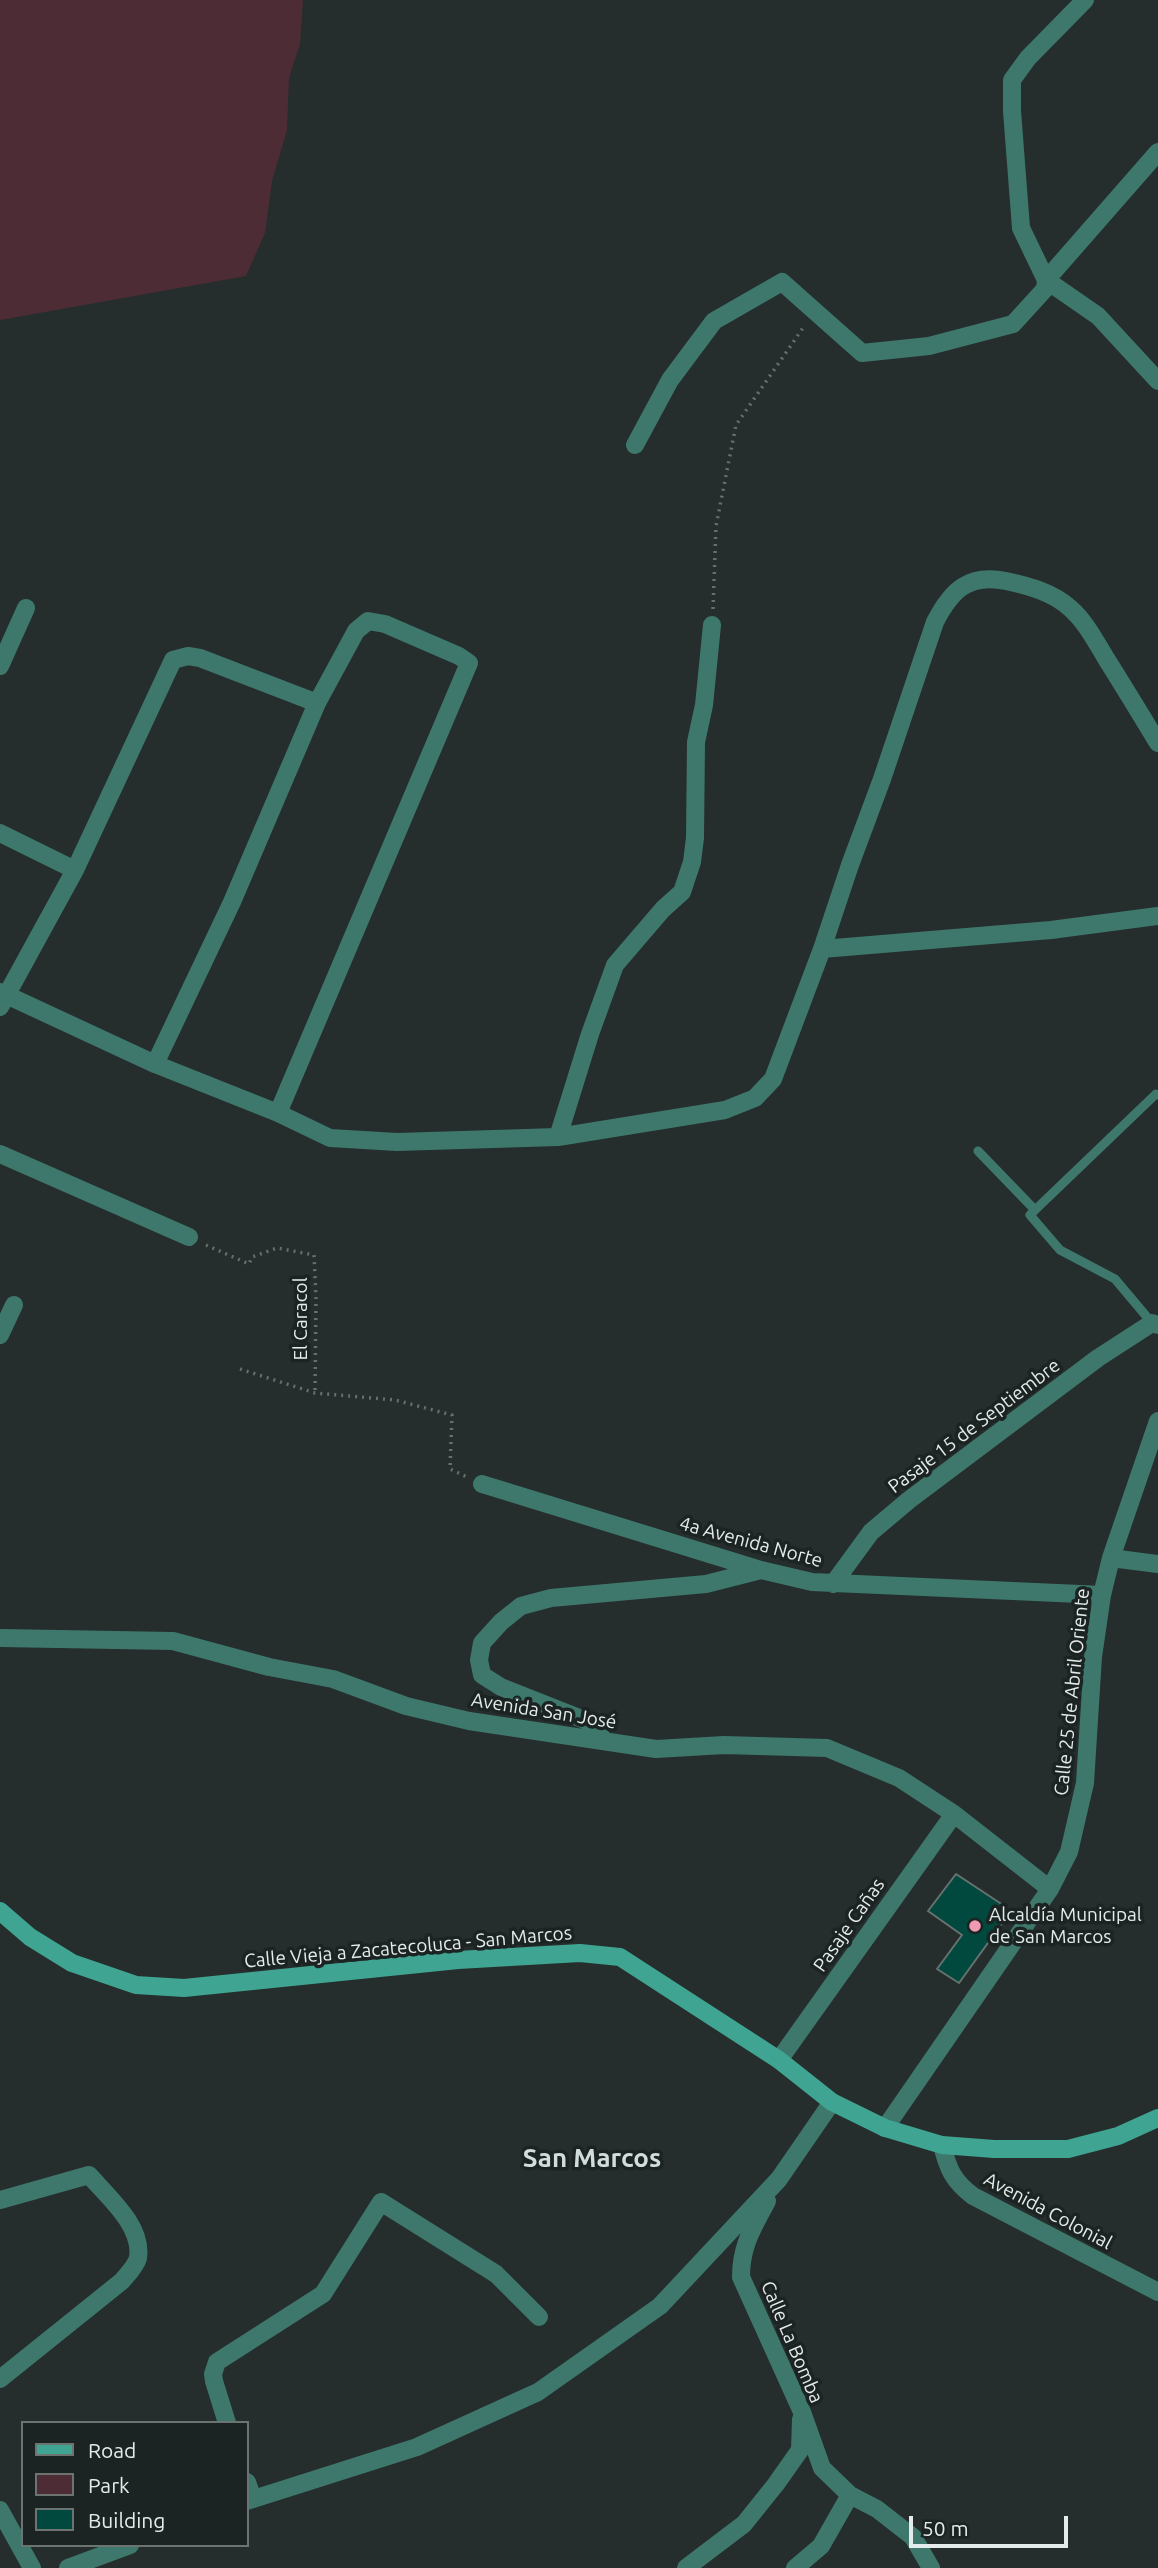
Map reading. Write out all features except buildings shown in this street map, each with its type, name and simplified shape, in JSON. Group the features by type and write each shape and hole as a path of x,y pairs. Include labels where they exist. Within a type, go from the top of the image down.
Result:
{"main road":[{"name":"Calle Vieja a Zacatecoluca - San Marcos","path":"0,1911 30,1937 72,1963 136,1985 184,1988 458,1960 580,1953 620,1957 779,2060 832,2102 885,2128 942,2145 994,2149 1068,2149 1118,2136 1158,2118"}],"street":[{"path":"1085,0 1028,58 1012,80 1021,228 1046,280 1098,316 1158,381"},
{"path":"635,445 670,380 715,321 782,282 862,353 929,346 1013,324 1045,289 1046,280 1158,152"},
{"path":"317,703 200,658 188,656 173,660 75,870 2,998 155,1064 278,1112 330,1138 397,1142 558,1137 725,1110 755,1098 773,1079 822,950 849,865 882,779 935,622 957,588 975,581 996,579 1042,590 1069,607 1087,626 1158,743"},
{"path":"0,666 26,608"},
{"path":"155,1064 232,902 317,703 356,631 368,621 385,624 470,663 278,1112"},
{"path":"558,1137 614,965 663,909 682,892 692,862 695,838 696,742 704,705 712,625"},
{"path":"0,832 75,870"},
{"path":"822,950 1051,930 1158,916"},
{"path":"0,1154 189,1237"},
{"path":"0,1335 15,1304"},
{"name":"Pasaje 15 de Septiembre","path":"833,1584 871,1532 909,1500 1076,1374 1155,1324"},
{"name":"Calle 25 de Abril Oriente","path":"885,2128 1050,1889 1069,1852 1086,1783 1093,1657 1102,1595 1111,1558 1158,1421"},
{"name":"4a Avenida Norte","path":"482,1484 761,1570 812,1582 1102,1595"},
{"path":"1111,1558 1158,1564"},
{"path":"604,1740 587,1721 501,1687 482,1675 479,1660 482,1643 501,1622 522,1606 551,1598 706,1584 761,1570"},
{"name":"Avenida San José","path":"0,1638 173,1641 269,1667 333,1679 406,1706 469,1721 656,1749 724,1745 827,1748 899,1778 954,1814 1050,1889"},
{"name":"Pasaje Cañas","path":"779,2060 954,1814"},
{"path":"249,2494 417,2447 538,2392 660,2306 779,2179 832,2102"},
{"name":"Avenida Colonial","path":"942,2145 958,2185 973,2196 1158,2292"},
{"path":"0,2200 89,2175 121,2211 136,2235 138,2260 122,2281 0,2379"},
{"name":"Calle La Bomba","path":"686,2568 744,2524 800,2450 802,2412 741,2277 745,2242 779,2179"},
{"path":"226,2421 214,2381 217,2362 323,2294 381,2202 496,2274 539,2317"},
{"path":"1121,2274 1158,2283"},
{"path":"802,2412 822,2468 850,2495 877,2509 913,2537 931,2568"},
{"path":"795,2568 821,2546 850,2495"},
{"path":"0,2510 32,2568"},
{"path":"68,2568 125,2547"}],"lane":[{"path":"1155,1324 1115,1279 1060,1250 1030,1215 1157,1094"},
{"path":"978,1151 1035,1210"}],"path":[{"path":"712,625 716,526 736,425 814,312"},
{"name":"El Caracol","path":"189,1237 249,1264 252,1257 276,1248 314,1255 315,1393"},
{"name":"El Caracol","path":"240,1369 315,1393 396,1400 452,1415 450,1469 482,1484"}],"green space":[{"path":"0,0 303,0 300,44 289,78 287,130 272,181 265,233 246,276 0,320"}],"place":[{"name":"Alcaldía Municipal de San Marcos","path":"975,1926"}],"district":[{"name":"San Marcos","path":"592,2158"}]}
